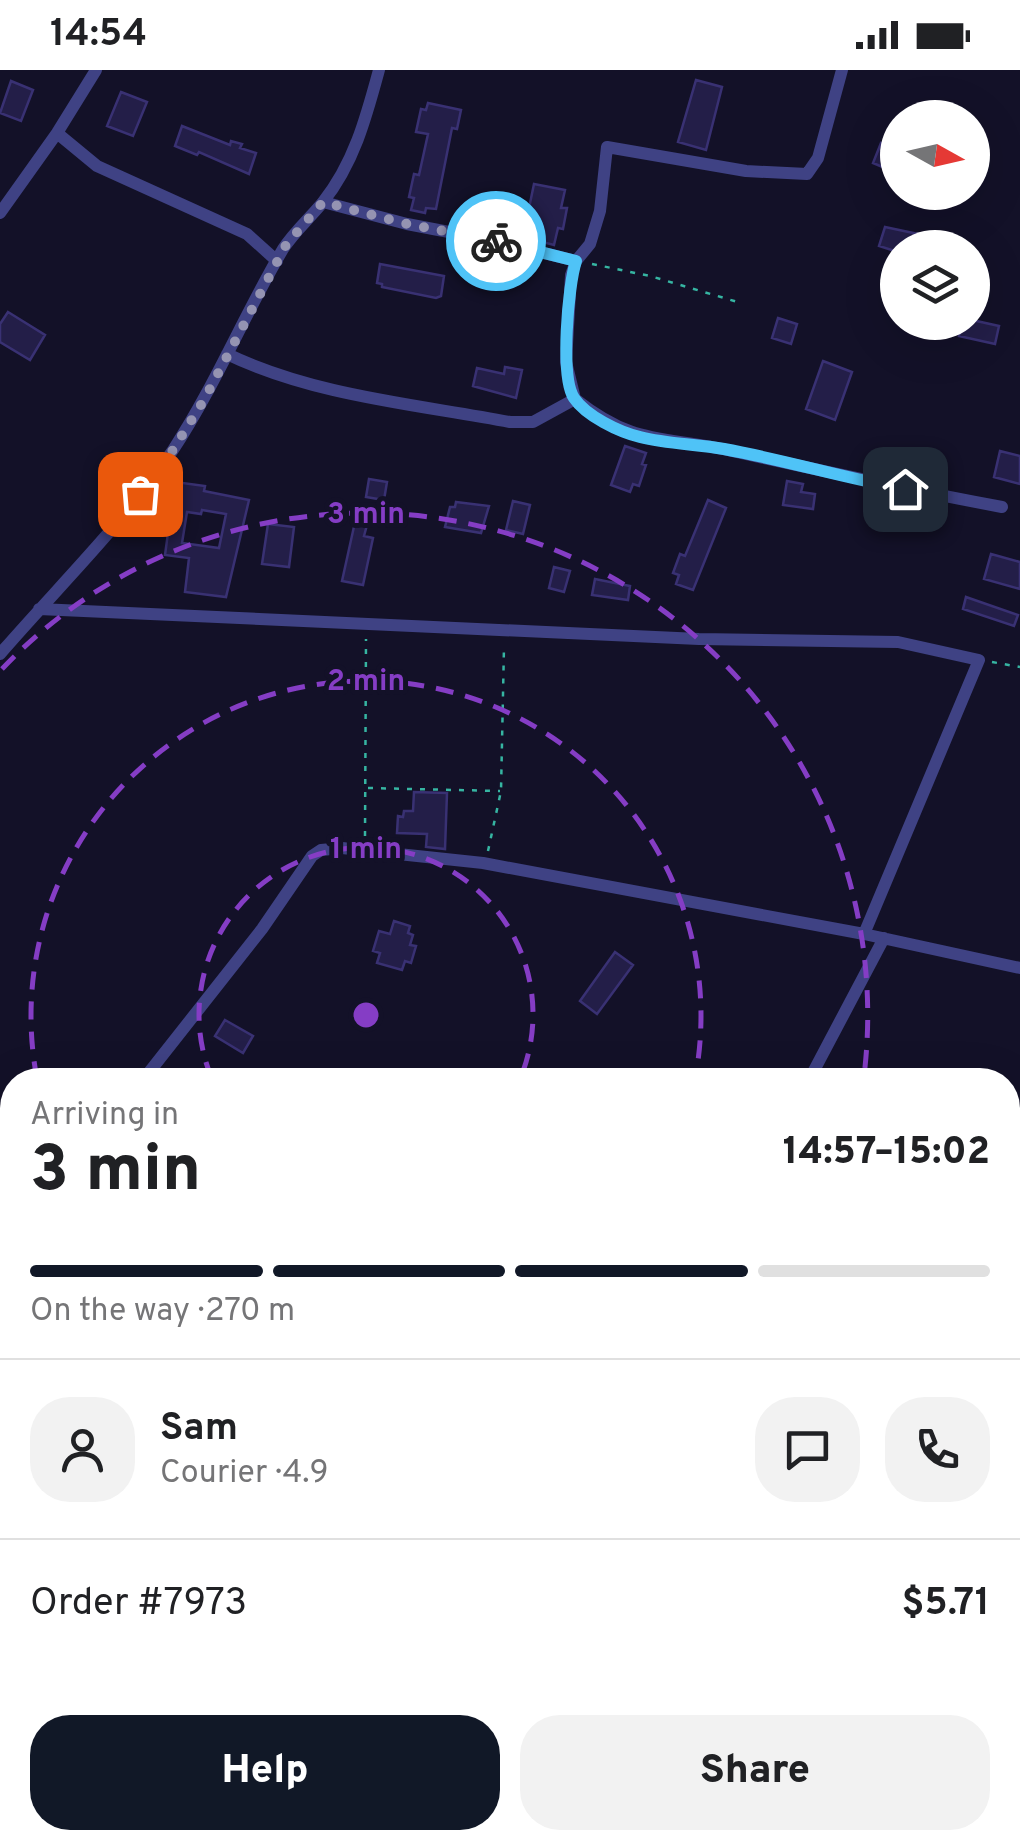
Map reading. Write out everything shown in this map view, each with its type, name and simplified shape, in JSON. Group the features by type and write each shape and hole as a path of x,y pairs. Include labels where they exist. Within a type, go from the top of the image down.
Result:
{"street":[{"path":"0,213 96,70"},
{"path":"0,654 106,535 173,450 286,245 347,167 364,127 379,70"},
{"path":"842,70 818,158 806,174 746,171 607,147 600,212 590,244 576,261 571,275 566,362 575,399 607,423 640,438 724,449 1002,507"},
{"path":"57,133 97,166 246,234 277,261"},
{"path":"323,202 576,261"},
{"path":"227,354 309,385 510,422 533,422 575,399"},
{"path":"39,609 699,639 898,642 979,660 864,934"},
{"path":"152,1068 320,850 365,849 483,863 864,934 1020,968"},
{"path":"815,1068 884,938"}],"path":[{"path":"576,261 650,276 741,303"},
{"path":"365,849 366,622"},
{"path":"483,863 502,791 504,629"},
{"path":"979,660 1020,668"},
{"path":"367,788 502,791"}],"building":[{"path":"696,80 722,87 706,150 678,142"},
{"path":"11,81 33,90 21,121 0,113"},
{"path":"121,92 147,102 133,136 107,126"},
{"path":"428,103 461,110 457,129 452,128 436,209 426,208 425,213 411,210 414,198 409,197 414,174 419,175 428,134 416,132 421,109 426,110"},
{"path":"182,126 230,145 231,141 242,144 240,148 256,153 249,174 175,146"},
{"path":"880,146 880,166 873,163"},
{"path":"534,184 565,190 561,208 567,208 563,229 558,228 554,245 523,237"},
{"path":"380,264 444,276 441,296 382,287 377,283"},
{"path":"8,312 45,335 30,360 0,342 0,324"},
{"path":"778,318 797,324 791,344 772,338"},
{"path":"990,324 999,326 995,344 977,340 990,340"},
{"path":"823,361 852,372 835,420 806,409"},
{"path":"505,367 522,370 516,398 473,386 477,368 504,374"},
{"path":"625,446 646,453 639,486 633,484 630,492 611,485"},
{"path":"1000,451 1020,456 1020,484 994,477"},
{"path":"369,479 387,482 384,500 366,497"},
{"path":"787,481 803,484 801,492 815,494 813,509 783,505"},
{"path":"175,482 205,486 204,491 249,500 226,597 185,592 189,558 165,555","holes":["187,512 226,514 219,548 182,543"]},
{"path":"708,500 726,508 693,590 676,584 679,575 673,573 680,554 685,556"},
{"path":"513,501 530,505 523,534 506,530"},
{"path":"456,502 489,506 481,533 445,527 450,507 455,507"},
{"path":"355,522 367,525 364,536 373,538 363,585 342,581"},
{"path":"268,524 294,527 289,567 262,564"},
{"path":"991,554 1020,562 1020,589 984,579"},
{"path":"554,567 570,571 564,592 549,588"},
{"path":"595,579 630,586 628,600 592,595"},
{"path":"966,597 1018,615 1014,626 963,609"},
{"path":"414,792 447,793 445,849 426,847 427,834 397,833 398,816 413,811"},
{"path":"394,921 410,926 410,945 416,946 411,963 405,961 402,970 377,963 380,953 373,951 379,931 390,934"},
{"path":"615,952 633,965 597,1014 580,1001"},
{"path":"225,1020 253,1036 243,1053 215,1036"}],"way so far":[{"path":"140,494 204,400 286,245 323,202 496,241"}],"route":[{"path":"496,241 576,261 571,275 566,344 568,380 575,399 607,423 640,438 724,449 905,489"}]}
